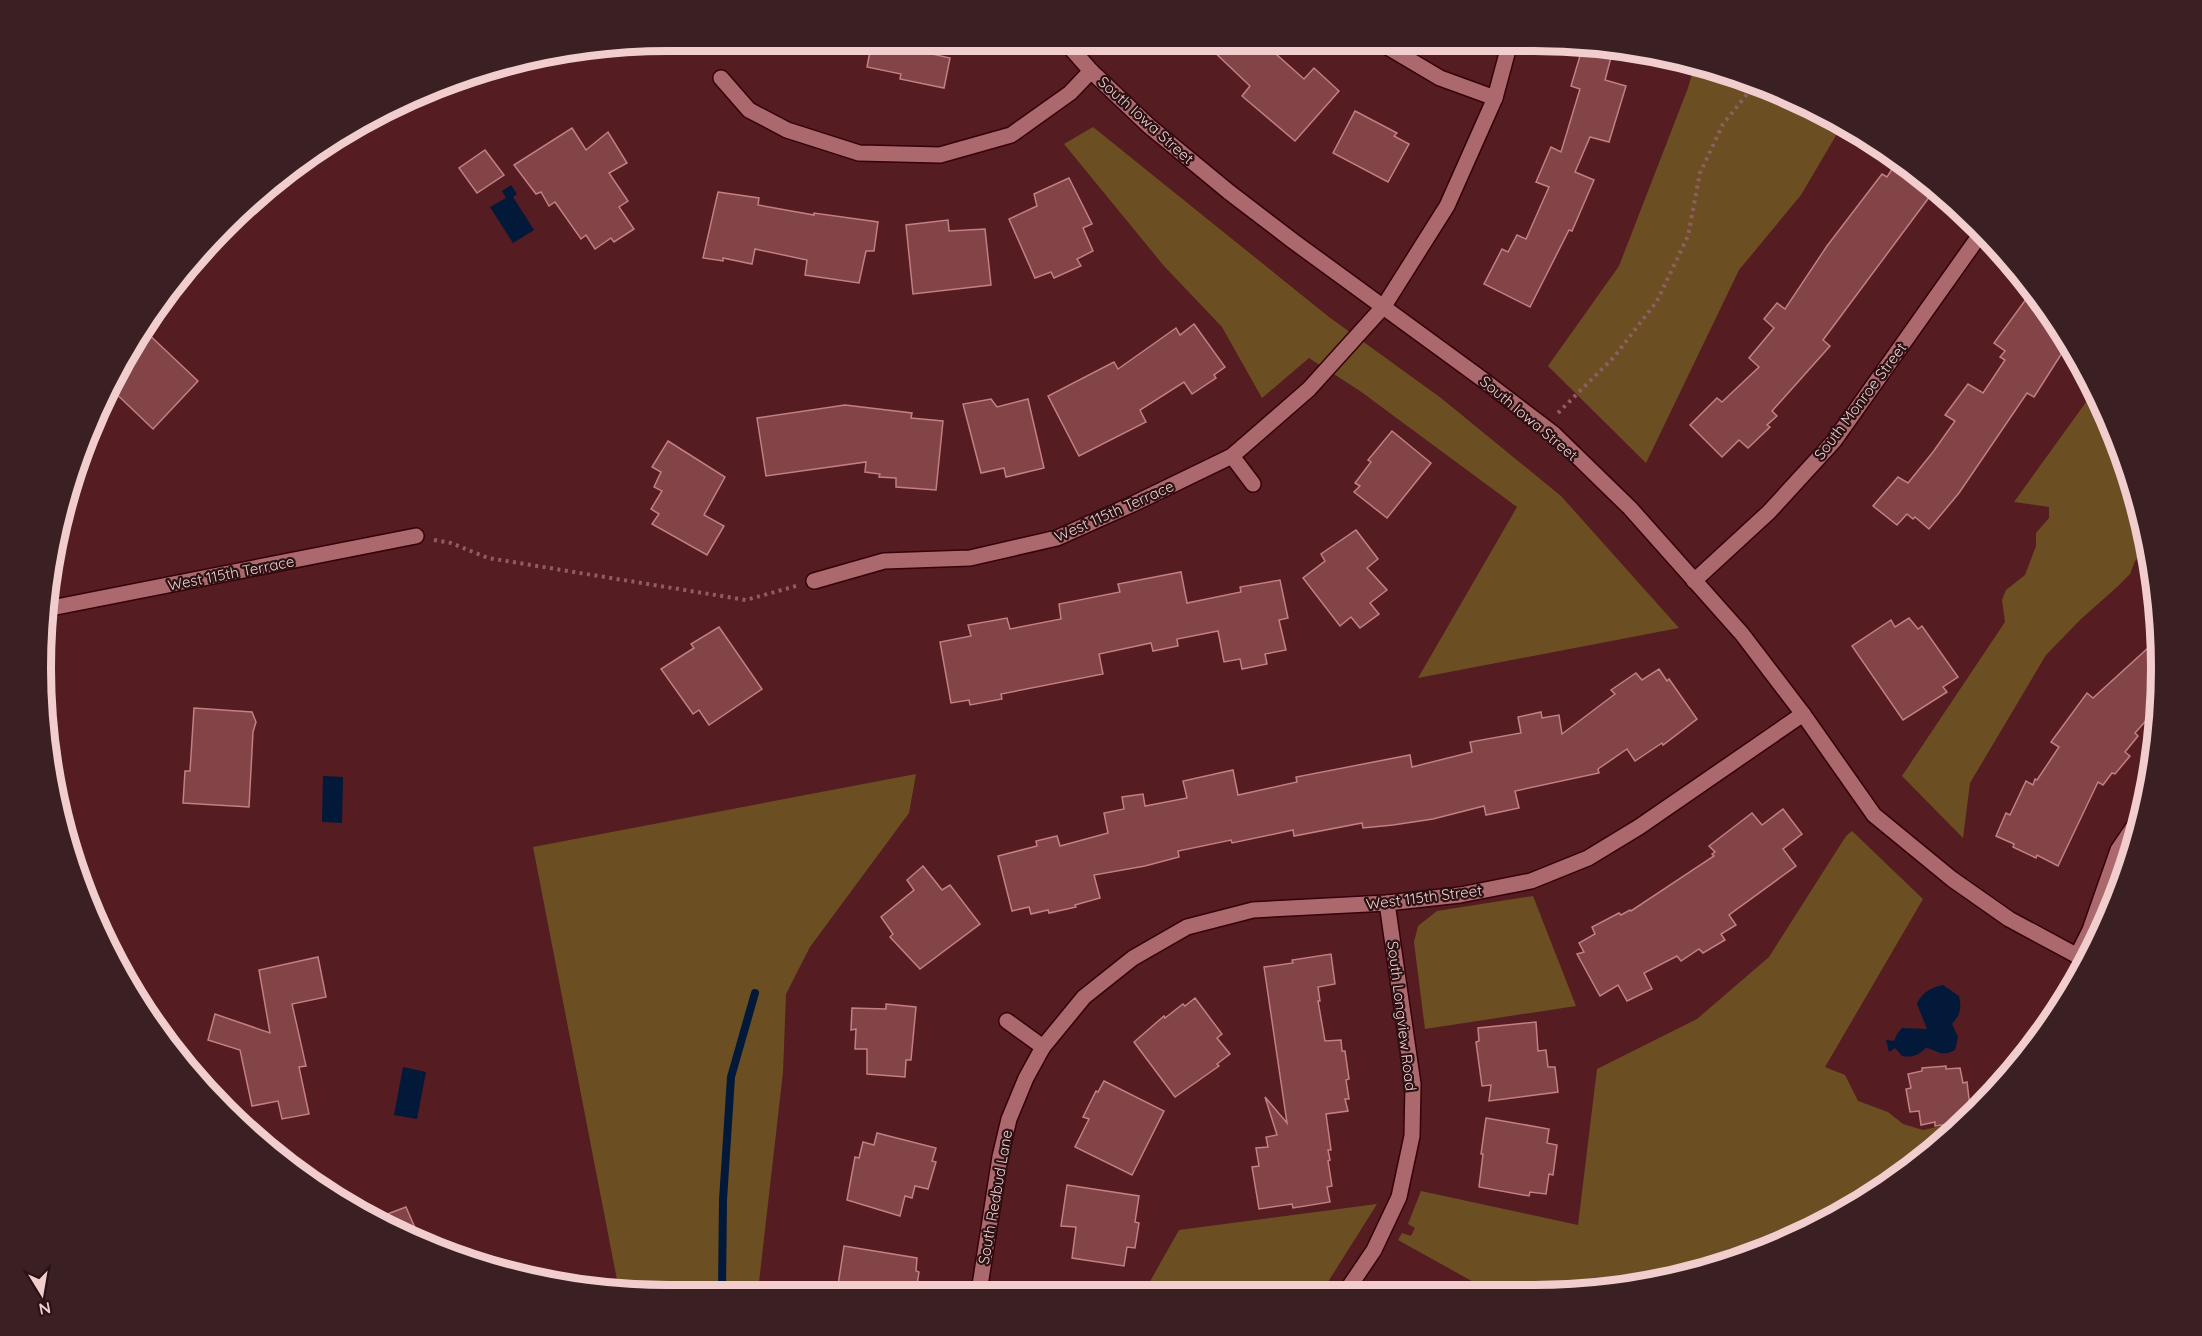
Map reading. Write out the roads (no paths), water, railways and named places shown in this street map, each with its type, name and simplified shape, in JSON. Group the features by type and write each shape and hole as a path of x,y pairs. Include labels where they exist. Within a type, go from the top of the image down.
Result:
{"street":[{"name":"South Iowa Street","path":"1072,51 1091,72 1149,126 1229,192 1544,427 1630,508 1742,634 1803,714 1874,815 1952,879 2009,919 2079,956"},
{"path":"1394,51 1440,78 1495,98"},
{"name":"West 115th Terrace","path":"814,581 884,561 970,558 1057,538 1232,456 1310,389 1384,306 1447,206 1495,98 1508,51"},
{"path":"721,78 749,110 787,130 859,153 940,155 1011,135 1070,93 1091,72"},
{"name":"South Monroe Street","path":"1694,580 1769,512 1834,441 1977,239"},
{"path":"1232,456 1253,484"},
{"name":"West 115th Terrace","path":"54,607 416,536"},
{"name":"West 115th Street","path":"1043,1047 1084,997 1133,958 1187,927 1253,910 1387,903 1460,895 1531,881 1588,858 1640,827 1803,714"},
{"path":"2087,942 2118,850 2127,836"},
{"name":"South Longview Road","path":"1350,1285 1374,1250 1399,1197 1412,1136 1413,1084 1387,903"},
{"path":"1007,1021 1043,1047"},
{"name":"South Redbud Lane","path":"980,1285 1000,1157 1009,1119 1026,1078 1043,1047"}],"water":[{"path":"511,185 517,194 513,197 534,230 513,243 490,207 506,198 502,191"},
{"path":"323,776 343,777 342,823 322,822"},
{"path":"1943,985 1959,996 1960,1000 1960,1011 1952,1024 1958,1037 1955,1050 1942,1053 1926,1048 1909,1057 1902,1056 1895,1048 1889,1052 1886,1040 1894,1041 1902,1028 1927,1029 1917,1004 1927,991"},
{"path":"403,1067 426,1072 417,1119 394,1115"}],"waterway":[{"path":"722,1285 723,1200 731,1077 755,993"}]}
